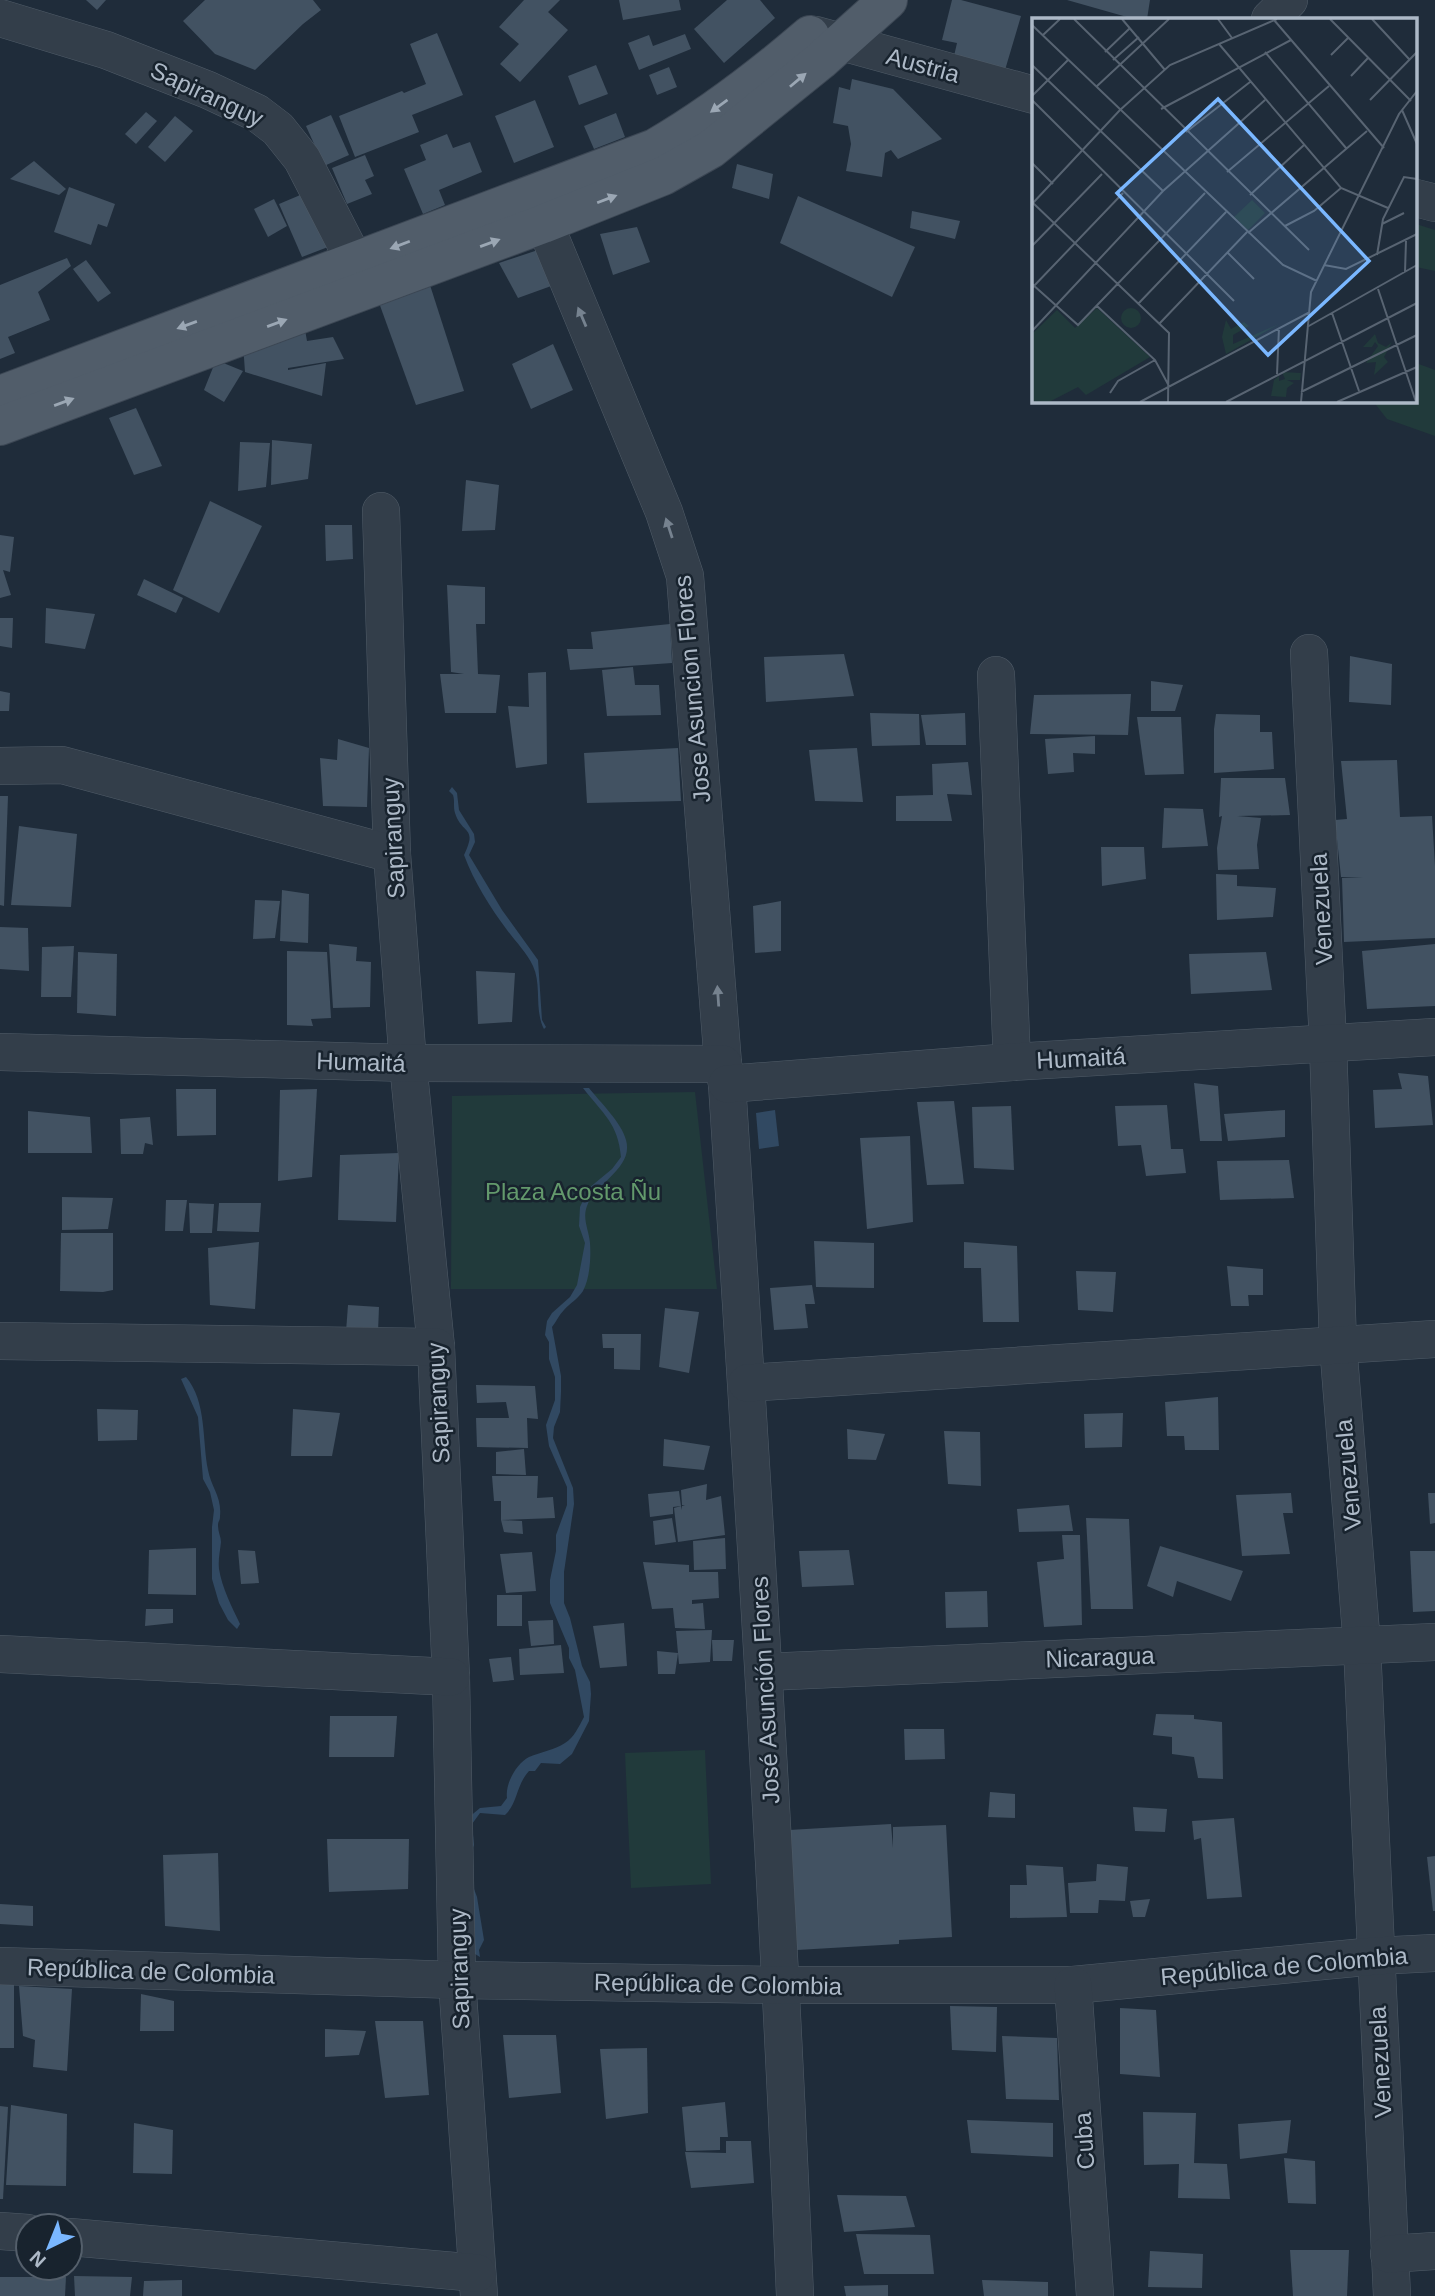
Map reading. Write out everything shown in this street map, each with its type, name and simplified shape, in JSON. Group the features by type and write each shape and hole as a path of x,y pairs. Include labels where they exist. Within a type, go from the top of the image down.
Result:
{"main road":[{"path":"0,426 361,276 538,210 653,181 700,156 787,89 851,0"},
{"path":"826,38 888,0"},
{"path":"0,395 361,276"}],"street":[{"path":"1271,18 1289,0"},
{"name":"Sapiranguy","path":"0,18 106,50 208,90 257,113 278,129 302,159 361,276"},
{"name":"Austria","path":"826,38 1032,94"},
{"path":"1418,199 1435,203"},
{"name":"Jose Asuncion Flores","path":"538,210 664,512 685,576 725,1074"},
{"name":"Sapiranguy","path":"382,510 392,854 408,1063 436,1347 451,1677 457,1980 478,2285"},
{"name":"Venezuela","path":"1309,653 1328,1043 1338,1344 1363,1646 1392,2296"},
{"path":"996,675 1012,1062"},
{"path":"0,766 62,765 392,854"},
{"name":"Humaitá","path":"0,1052 725,1074 1012,1062 1435,1037"},
{"name":"José Asunción Flores","path":"725,1074 765,1672 795,2296"},
{"path":"747,1383 1435,1339"},
{"path":"0,1342 436,1347"},
{"name":"Nicaragua","path":"765,1672 1435,1642"},
{"path":"0,1654 451,1677"},
{"name":"República de Colombia","path":"0,1966 457,1980 1073,1986 1375,1956 1435,1953"},
{"name":"Cuba","path":"1073,1986 1094,2296"},
{"path":"84,2239 478,2285"},
{"path":"1389,2254 1435,2251"}],"green space":[{"path":"1418,225 1435,230 1435,271 1418,267"},
{"path":"1418,364 1435,370 1435,436 1387,419 1374,402 1418,402"},
{"name":"Plaza Acosta Ñu","path":"695,1092 717,1289 451,1289 452,1096"},
{"path":"705,1750 711,1884 631,1888 625,1753"}],"water":[{"path":"452,787 457,793 459,810 474,834 475,842 469,855 502,910 538,960 542,1020 546,1027 544,1029 539,1014 536,973 533,966 489,903 464,855 469,835 455,813 453,795 449,791"},
{"path":"583,1088 589,1088 624,1133 627,1150 619,1167 587,1206 585,1220 590,1267 587,1280 581,1294 562,1312 552,1327 561,1376 560,1412 553,1438 573,1488 574,1504 564,1572 564,1603 582,1666 590,1682 589,1721 572,1754 560,1764 541,1763 535,1771 529,1771 505,1815 480,1813 472,1824 474,1845 471,1878 468,1818 480,1808 501,1806 507,1798 510,1781 520,1764 529,1757 568,1741 584,1717 575,1670 569,1658 569,1648 550,1603 556,1535 567,1505 567,1487 549,1446 546,1425 555,1400 555,1377 549,1359 549,1342 545,1335 547,1321 552,1313 570,1297 577,1285 585,1243 579,1226 580,1207 589,1188 612,1169 621,1157 613,1127"},
{"path":"775,1110 779,1146 759,1149 756,1113"},
{"path":"186,1377 193,1387 201,1410 208,1470 220,1509 219,1569 240,1624 237,1629 228,1620 219,1603 212,1579 214,1510 210,1492 203,1479 198,1417 181,1379"},
{"path":"471,1882 477,1897 484,1940 479,1950 480,1957 475,1954"}],"building":[{"path":"86,0 106,0 97,10"},
{"path":"205,0 313,0 321,10 255,70 215,54 183,21"},
{"path":"524,0 560,0 548,12 568,30 520,82 500,64 519,44 499,27"},
{"path":"619,0 679,0 681,10 623,20"},
{"path":"727,0 760,0 775,18 724,63 694,29"},
{"path":"952,0 1021,16 1005,70 954,56 957,43 942,40"},
{"path":"1067,0 1150,0 1147,18 1130,18"},
{"path":"437,33 463,95 412,115 419,132 355,157 339,116 426,84 410,44"},
{"path":"685,34 691,49 639,70 628,43 649,35 653,46"},
{"path":"596,65 608,94 579,105 568,76"},
{"path":"669,67 677,87 657,95 649,75"},
{"path":"852,79 893,89 942,139 898,159 891,150 885,153 882,177 846,171 851,144 848,126 833,123 839,87 850,90"},
{"path":"535,100 554,147 514,163 495,116"},
{"path":"146,112 157,121 136,144 125,134"},
{"path":"616,113 625,137 594,149 584,126"},
{"path":"331,115 349,155 324,166 306,126"},
{"path":"175,116 193,131 165,162 148,147"},
{"path":"447,134 453,148 470,142 482,172 439,190 445,205 423,214 404,169 426,160 420,145"},
{"path":"365,155 374,176 365,180 372,194 347,204 332,168"},
{"path":"34,161 66,189 59,195 10,179"},
{"path":"737,164 773,174 769,199 732,188"},
{"path":"69,187 115,204 107,227 98,224 91,245 54,232"},
{"path":"305,193 328,247 302,257 279,204"},
{"path":"798,196 915,247 892,297 780,243"},
{"path":"274,199 287,226 268,237 254,209"},
{"path":"912,211 960,221 955,239 910,228"},
{"path":"637,227 650,262 613,275 600,234"},
{"path":"538,250 554,285 518,298 499,263"},
{"path":"67,258 71,266 38,292 50,320 8,337 15,353 0,359 0,285"},
{"path":"86,260 111,293 98,302 73,269"},
{"path":"429,282 464,391 416,405 378,300"},
{"path":"304,324 307,341 333,337 344,359 288,368 326,363 322,396 245,372 243,344"},
{"path":"553,344 573,390 531,409 512,364"},
{"path":"216,360 243,371 224,402 204,390"},
{"path":"136,408 162,466 134,475 109,418"},
{"path":"272,440 312,444 308,479 271,485"},
{"path":"240,442 270,443 266,487 238,491"},
{"path":"466,480 499,485 495,530 462,531"},
{"path":"210,501 262,526 219,613 173,590"},
{"path":"325,525 352,525 353,559 326,561"},
{"path":"0,535 14,537 10,572 3,570 11,595 0,598"},
{"path":"144,579 183,598 176,613 137,595"},
{"path":"447,585 485,587 485,624 476,624 478,674 500,675 496,713 445,713 440,674 464,674 451,672"},
{"path":"46,608 95,614 85,649 45,643"},
{"path":"0,618 13,618 12,648 0,646"},
{"path":"670,624 672,663 570,670 567,649 593,649 591,632"},
{"path":"844,654 854,696 766,702 764,657"},
{"path":"1350,656 1392,664 1391,705 1349,702"},
{"path":"633,667 635,685 659,685 661,715 607,716 602,670"},
{"path":"546,672 547,764 516,768 508,706 529,707 528,673"},
{"path":"1151,681 1183,685 1175,711 1151,711"},
{"path":"0,691 10,693 9,711 0,711"},
{"path":"1131,694 1128,735 1030,734 1034,695"},
{"path":"870,713 919,714 920,745 872,746"},
{"path":"965,713 966,745 926,745 921,715"},
{"path":"1216,714 1260,715 1260,732 1272,732 1274,769 1214,773"},
{"path":"1137,717 1181,717 1184,774 1145,775"},
{"path":"1095,736 1095,754 1073,753 1074,772 1048,774 1045,739"},
{"path":"338,739 369,748 367,807 323,806 320,758 337,760"},
{"path":"678,748 681,801 587,803 584,753"},
{"path":"857,748 863,802 815,801 809,750"},
{"path":"1397,760 1400,817 1432,816 1435,938 1344,942 1342,878 1363,878 1341,877 1335,820 1347,819 1341,761"},
{"path":"968,762 972,795 947,794 952,821 896,821 896,796 933,795 932,764"},
{"path":"1221,778 1285,778 1290,815 1237,816 1261,818 1257,845 1259,869 1218,870 1217,848 1222,816 1219,817"},
{"path":"0,796 8,796 4,906 0,905"},
{"path":"1164,808 1203,809 1208,846 1162,848"},
{"path":"19,826 77,834 71,907 11,905"},
{"path":"1101,847 1144,847 1146,879 1102,886"},
{"path":"1216,874 1237,875 1237,886 1276,888 1273,917 1217,920"},
{"path":"282,890 309,894 308,943 280,941"},
{"path":"255,900 280,901 275,938 253,939"},
{"path":"781,901 781,951 755,953 753,906"},
{"path":"0,927 28,928 29,971 0,969"},
{"path":"329,944 357,947 356,961 371,962 370,1007 333,1008"},
{"path":"1435,944 1435,1006 1367,1009 1362,951"},
{"path":"74,946 71,997 41,997 42,947"},
{"path":"287,951 327,952 331,1018 311,1019 313,1026 287,1025"},
{"path":"78,952 117,954 116,1016 77,1013"},
{"path":"1266,952 1272,990 1191,994 1189,954"},
{"path":"476,971 515,973 512,1022 478,1024"},
{"path":"1398,1073 1428,1076 1433,1125 1375,1128 1373,1090 1402,1089"},
{"path":"1194,1083 1218,1086 1222,1141 1200,1141"},
{"path":"176,1089 216,1089 216,1135 177,1136"},
{"path":"317,1089 312,1177 278,1181 280,1090"},
{"path":"954,1101 964,1184 927,1185 917,1102"},
{"path":"1167,1105 1171,1149 1183,1149 1186,1173 1146,1176 1141,1145 1118,1146 1115,1106"},
{"path":"1011,1106 1014,1170 974,1168 972,1107"},
{"path":"1285,1110 1285,1137 1228,1141 1224,1114"},
{"path":"28,1111 90,1117 92,1153 28,1153"},
{"path":"150,1117 153,1145 145,1143 143,1154 121,1154 120,1119"},
{"path":"910,1136 913,1222 867,1229 860,1138"},
{"path":"399,1153 396,1222 338,1220 340,1155"},
{"path":"1289,1160 1294,1198 1220,1200 1217,1161"},
{"path":"62,1197 113,1198 108,1229 62,1230"},
{"path":"166,1200 187,1200 183,1231 165,1231"},
{"path":"189,1203 214,1204 212,1233 190,1233"},
{"path":"219,1203 261,1203 259,1232 217,1231"},
{"path":"61,1233 113,1233 113,1290 60,1291"},
{"path":"814,1241 874,1243 874,1288 816,1287"},
{"path":"259,1242 255,1309 210,1305 208,1248"},
{"path":"964,1242 1017,1246 1019,1322 983,1322 981,1268 964,1268"},
{"path":"1227,1266 1263,1269 1263,1295 1248,1295 1249,1306 1231,1306"},
{"path":"1076,1271 1116,1272 1113,1312 1078,1310"},
{"path":"812,1285 815,1304 805,1304 808,1328 774,1330 770,1288"},
{"path":"348,1305 379,1307 378,1332 346,1332"},
{"path":"665,1308 699,1312 689,1373 659,1367"},
{"path":"602,1334 641,1334 640,1370 614,1369 614,1348 603,1348"},
{"path":"476,1385 535,1386 538,1419 527,1418 528,1448 477,1447 476,1418 509,1418 506,1402 477,1403"},
{"path":"1218,1397 1219,1450 1185,1450 1184,1436 1167,1436 1165,1402"},
{"path":"97,1409 138,1410 137,1440 98,1441"},
{"path":"293,1409 340,1413 332,1456 291,1456"},
{"path":"1123,1413 1122,1447 1085,1448 1084,1414"},
{"path":"847,1429 885,1434 876,1460 848,1459"},
{"path":"944,1431 980,1432 981,1486 948,1484"},
{"path":"664,1439 710,1446 704,1470 663,1466"},
{"path":"524,1449 526,1475 496,1474 496,1452"},
{"path":"492,1476 538,1476 537,1498 553,1497 555,1518 501,1520 501,1501 494,1501"},
{"path":"707,1484 706,1500 721,1496 725,1535 678,1542 674,1508 681,1506 682,1510 685,1505 682,1505 681,1490"},
{"path":"679,1491 681,1506 673,1507 673,1514 650,1517 648,1494"},
{"path":"1291,1493 1293,1513 1283,1513 1290,1554 1242,1556 1236,1495"},
{"path":"1428,1493 1435,1493 1435,1523 1430,1524"},
{"path":"1069,1505 1073,1531 1019,1532 1017,1509"},
{"path":"672,1518 676,1542 655,1545 653,1521"},
{"path":"1086,1518 1129,1519 1133,1609 1091,1609"},
{"path":"501,1520 522,1521 523,1534 504,1532"},
{"path":"1062,1535 1080,1535 1082,1625 1044,1627 1037,1562 1064,1559"},
{"path":"725,1538 726,1569 694,1570 693,1541"},
{"path":"1160,1546 1243,1571 1231,1601 1177,1581 1173,1597 1147,1586"},
{"path":"196,1548 196,1595 148,1594 149,1550"},
{"path":"238,1550 255,1551 259,1583 241,1584"},
{"path":"849,1550 854,1585 802,1587 799,1551"},
{"path":"1410,1551 1435,1551 1435,1611 1413,1612"},
{"path":"532,1552 536,1591 506,1593 500,1554"},
{"path":"643,1562 689,1565 689,1572 718,1572 719,1598 692,1600 692,1604 703,1603 705,1629 675,1628 673,1608 652,1609"},
{"path":"987,1591 988,1627 946,1628 945,1592"},
{"path":"497,1595 522,1595 522,1626 497,1626"},
{"path":"146,1609 173,1609 173,1623 145,1626"},
{"path":"553,1620 554,1644 531,1646 528,1621"},
{"path":"624,1623 627,1666 600,1668 593,1626"},
{"path":"712,1630 710,1662 679,1664 676,1631"},
{"path":"712,1640 734,1640 732,1661 713,1661"},
{"path":"561,1645 564,1673 520,1675 519,1649"},
{"path":"657,1651 678,1653 675,1674 658,1674"},
{"path":"511,1657 514,1680 493,1682 489,1659"},
{"path":"1156,1714 1194,1715 1194,1719 1222,1722 1223,1779 1198,1778 1194,1757 1172,1754 1172,1737 1153,1735"},
{"path":"330,1716 397,1716 394,1757 329,1757"},
{"path":"904,1729 944,1729 945,1759 905,1760"},
{"path":"990,1792 1015,1794 1015,1818 988,1817"},
{"path":"1133,1807 1167,1809 1165,1832 1135,1831"},
{"path":"1234,1818 1242,1897 1207,1899 1201,1838 1194,1840 1192,1821"},
{"path":"891,1824 893,1848 893,1827 946,1825 952,1937 899,1940 899,1944 797,1950 789,1830"},
{"path":"327,1839 409,1839 408,1889 329,1892"},
{"path":"218,1853 220,1931 165,1926 163,1855"},
{"path":"1435,1856 1435,1911 1433,1911 1427,1857"},
{"path":"1097,1864 1128,1867 1125,1901 1099,1900 1098,1913 1070,1913 1068,1883 1096,1881"},
{"path":"1026,1865 1063,1867 1067,1917 1010,1918 1010,1885 1027,1885"},
{"path":"1150,1899 1145,1917 1133,1917 1130,1901"},
{"path":"0,1904 33,1906 33,1926 0,1924"},
{"path":"0,1984 14,1985 14,2048 0,2048"},
{"path":"19,1986 72,1989 67,2071 33,2067 35,2040 23,2036"},
{"path":"141,1994 174,2001 174,2031 140,2031"},
{"path":"950,2006 997,2007 996,2052 952,2050"},
{"path":"1120,2008 1156,2010 1160,2077 1120,2074"},
{"path":"375,2021 423,2021 429,2095 385,2098"},
{"path":"325,2029 366,2031 359,2055 325,2057"},
{"path":"503,2035 556,2035 561,2093 509,2098"},
{"path":"1002,2036 1057,2038 1059,2100 1006,2099"},
{"path":"647,2048 648,2113 606,2119 600,2049"},
{"path":"725,2102 728,2137 720,2137 720,2150 686,2151 682,2107"},
{"path":"11,2105 67,2114 66,2186 6,2185"},
{"path":"0,2106 8,2107 3,2199 0,2199"},
{"path":"1143,2112 1196,2113 1194,2163 1227,2164 1230,2199 1178,2198 1179,2164 1144,2165"},
{"path":"967,2120 1053,2123 1053,2157 971,2153"},
{"path":"1291,2120 1287,2153 1240,2159 1238,2124"},
{"path":"134,2123 173,2130 172,2174 133,2173"},
{"path":"726,2141 751,2141 754,2183 691,2188 685,2152 726,2153"},
{"path":"1284,2158 1315,2161 1316,2204 1288,2203"},
{"path":"837,2195 906,2196 915,2227 844,2232"},
{"path":"856,2234 930,2235 934,2274 864,2274"},
{"path":"1290,2250 1349,2250 1347,2296 1293,2296"},
{"path":"1150,2251 1203,2254 1202,2288 1148,2287"},
{"path":"84,2276 132,2277 130,2296 75,2296 74,2282 84,2282"},
{"path":"0,2277 14,2277 14,2282 66,2282 65,2296 0,2296"},
{"path":"182,2280 182,2296 143,2296 144,2281"},
{"path":"982,2280 1048,2282 1048,2296 984,2296"},
{"path":"888,2285 888,2296 846,2296 844,2286"}]}
